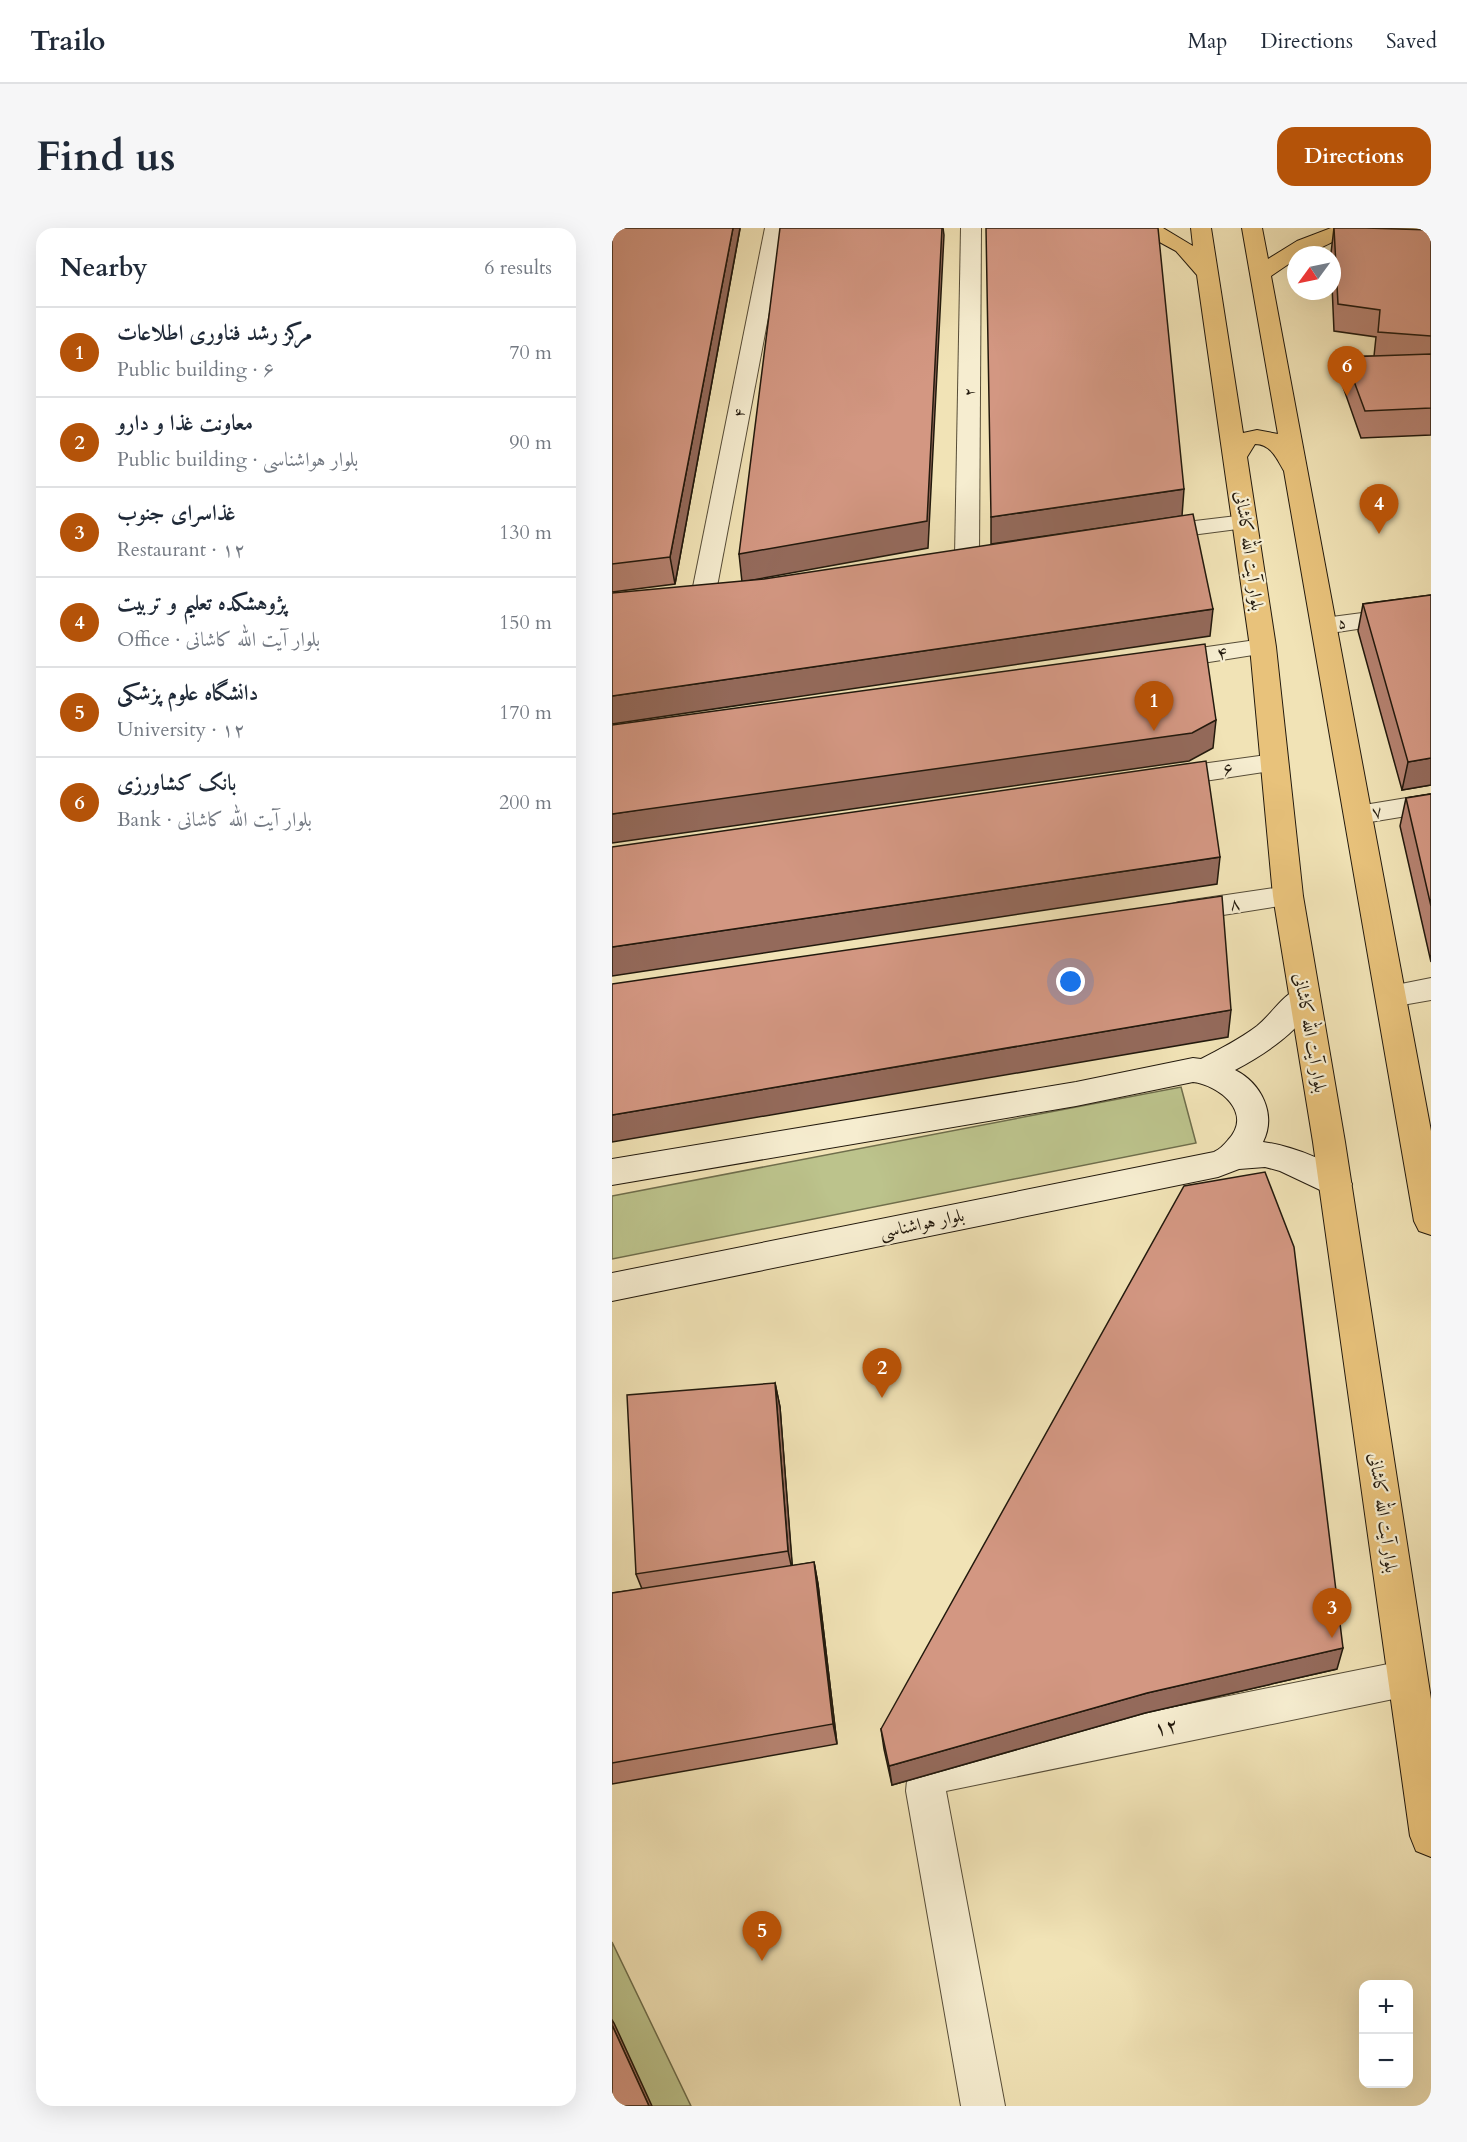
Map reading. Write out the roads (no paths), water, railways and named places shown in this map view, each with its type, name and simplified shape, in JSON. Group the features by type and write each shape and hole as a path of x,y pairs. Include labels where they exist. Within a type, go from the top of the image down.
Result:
{"main road":[{"path":"1148,228 1183,247 1208,273"},
{"name":"بلوار آیت الله کاشانی","path":"1201,228 1263,647 1288,896 1335,1184 1431,1836"},
{"path":"1252,228 1391,996 1427,1176 1431,1221"},
{"path":"1261,274 1299,248 1337,232 1354,228"},
{"path":"1235,457 1247,439 1262,436 1278,444 1296,471"},
{"path":"612,1172 1076,1094 1193,1070 1207,1070 1251,1048 1272,1033 1303,998"},
{"path":"1207,1070 1236,1085 1246,1098 1251,1110 1253,1122 1250,1134 1243,1146 1232,1157"},
{"name":"بلوار هواشناسی","path":"612,1287 1218,1164 1232,1157 1256,1152 1289,1160 1335,1184"}],"street":[{"name":"۴","path":"703,597 775,228"},
{"name":"۲","path":"967,556 971,228"},
{"path":"1129,536 1245,522"},
{"name":"۵","path":"1324,626 1431,611"},
{"name":"۴","path":"1144,664 1263,647"},
{"name":"۶","path":"1144,781 1274,763"},
{"name":"۷","path":"1358,815 1431,803"},
{"name":"۸","path":"1157,915 1288,896"},
{"path":"1391,996 1431,989"},
{"name":"۱۲","path":"983,2106 926,1791 927,1780 936,1774 1408,1678"}],"place":[{"name":"بانک کشاورزی","path":"1347,396"},
{"name":"پژوهشکده تعلیم و تربیت","path":"1379,534"},
{"name":"مرکز رشد فناوری اطلاعات","path":"1154,731"},
{"name":"معاونت غذا و دارو","path":"882,1398"},
{"name":"غذاسرای جنوب","path":"1332,1638"},
{"name":"دانشگاه علوم پزشکی","path":"762,1961"}]}
